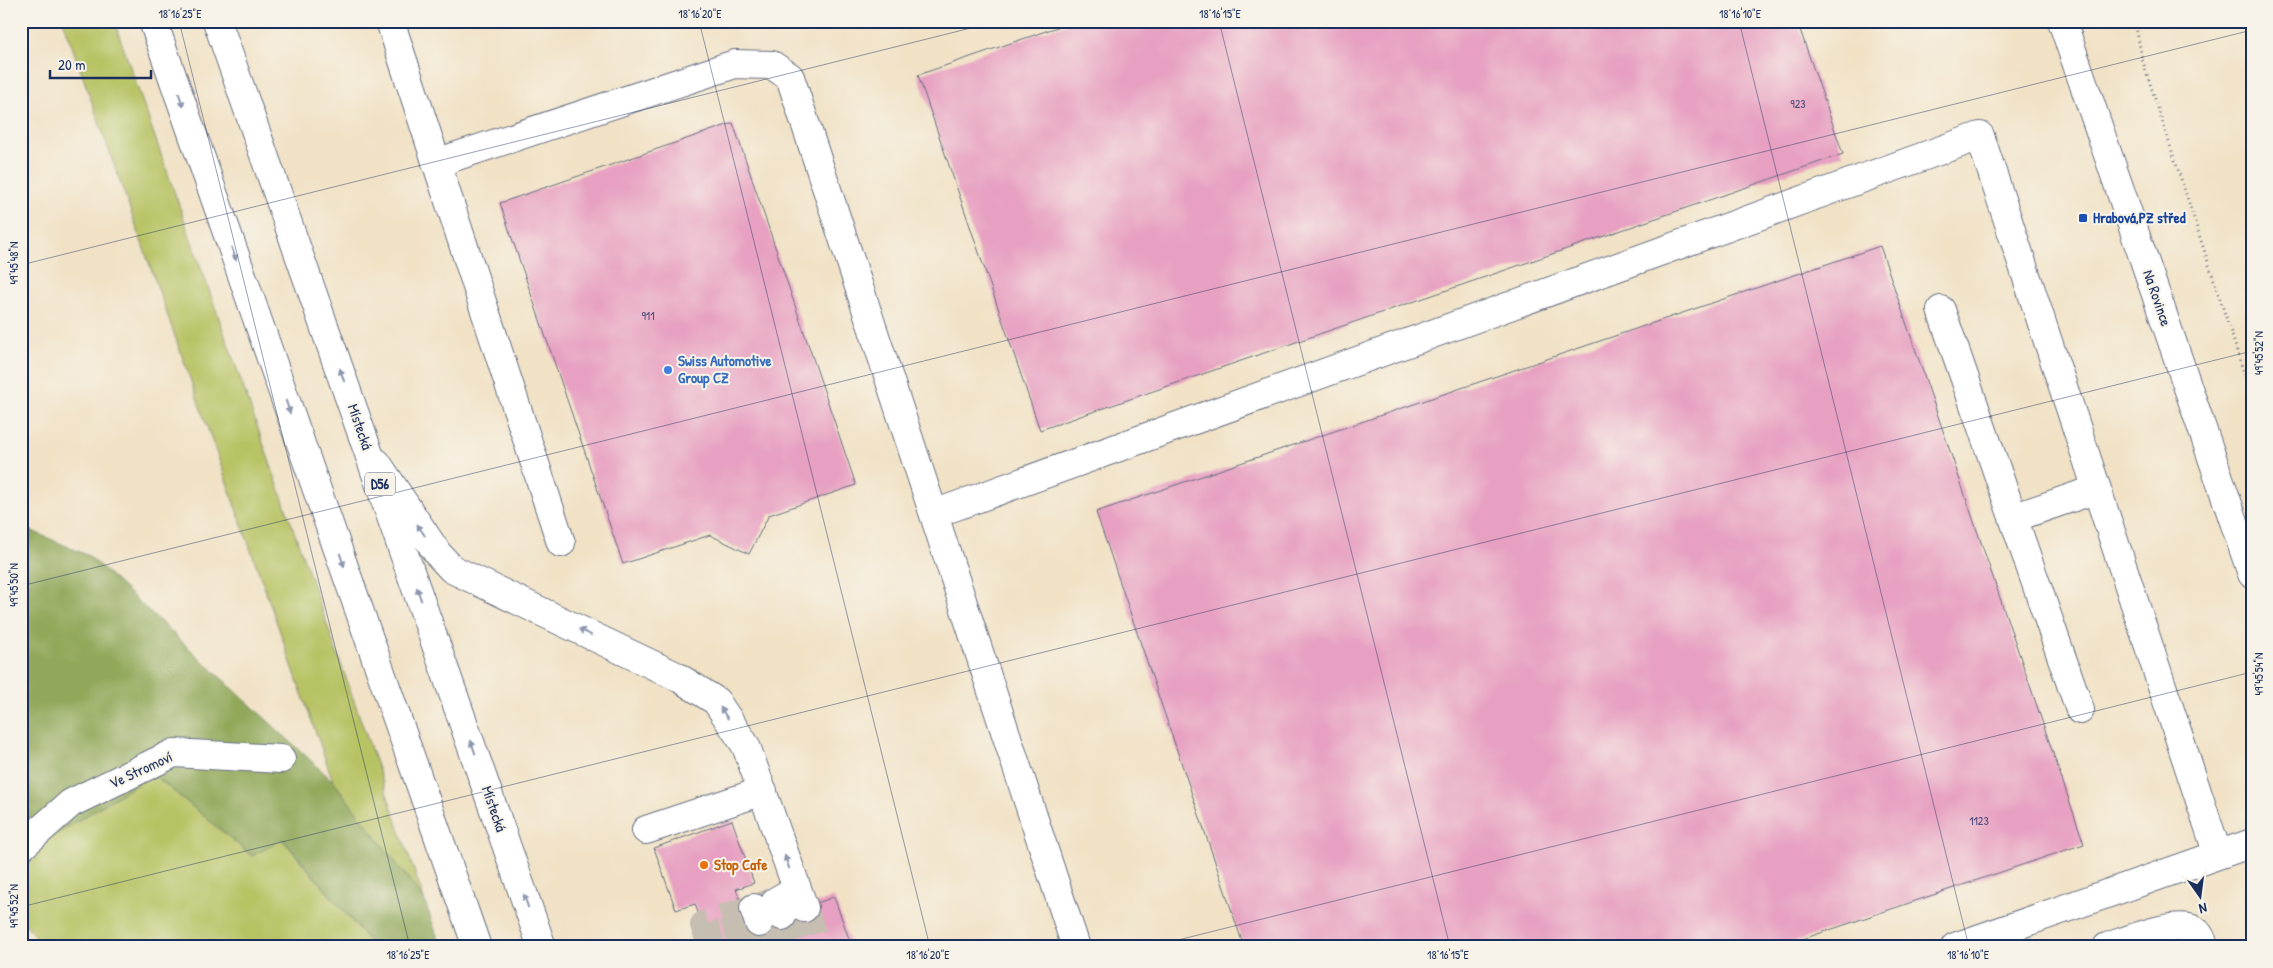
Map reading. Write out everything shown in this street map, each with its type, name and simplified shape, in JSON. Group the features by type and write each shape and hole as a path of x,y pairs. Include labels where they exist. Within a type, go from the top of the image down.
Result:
{"main road":[{"path":"153,21 477,947"},
{"name":"Místecká","path":"218,21 542,947"},
{"path":"390,21 561,543"},
{"name":"Na Rovince","path":"2062,21 2252,574"},
{"path":"436,163 735,64 772,65 790,77 1076,947"},
{"path":"934,514 1980,136 2218,855"},
{"path":"1941,310 2080,710"},
{"path":"369,450 438,554 452,569 676,676 716,701 746,746 763,791 779,909"},
{"path":"2013,518 2097,489"},
{"name":"Ve Stromoví","path":"21,847 71,803 174,753 280,759"},
{"path":"646,830 763,791"},
{"path":"1954,947 2252,844"},
{"path":"2108,946 2162,930 2188,927 2198,932 2204,947"}],"path":[{"path":"2135,21 2142,59 2252,396"}],"green space":[{"path":"63,21 114,21 424,899 333,781"},
{"path":"21,526 89,556 333,781 424,899 441,947 374,947 283,839 252,856 153,774 21,856"},
{"path":"153,774 252,856 282,839 374,947 43,947 21,918 21,856"}],"building":[{"path":"1075,21 1797,21 1843,154 1040,430 918,75"},
{"path":"733,123 856,485 769,515 749,554 710,535 623,564 500,203"},
{"path":"1880,246 2084,844 1779,947 1244,947 1096,512"},
{"path":"732,820 754,883 736,889 750,927 834,897 852,947 692,947 708,941 695,904 676,910 654,848"}],"tunnel":[{"path":"712,947 704,925 776,901"},
{"path":"804,908 816,947"},
{"path":"733,916 744,947"},
{"path":"782,916 792,947"},
{"path":"759,923 768,947"}],"place":[{"name":"Hrabová,PZ střed","path":"2083,218"},
{"name":"Swiss Automotive Group CZ","path":"668,370"},
{"name":"Stop Cafe","path":"704,865"}]}
